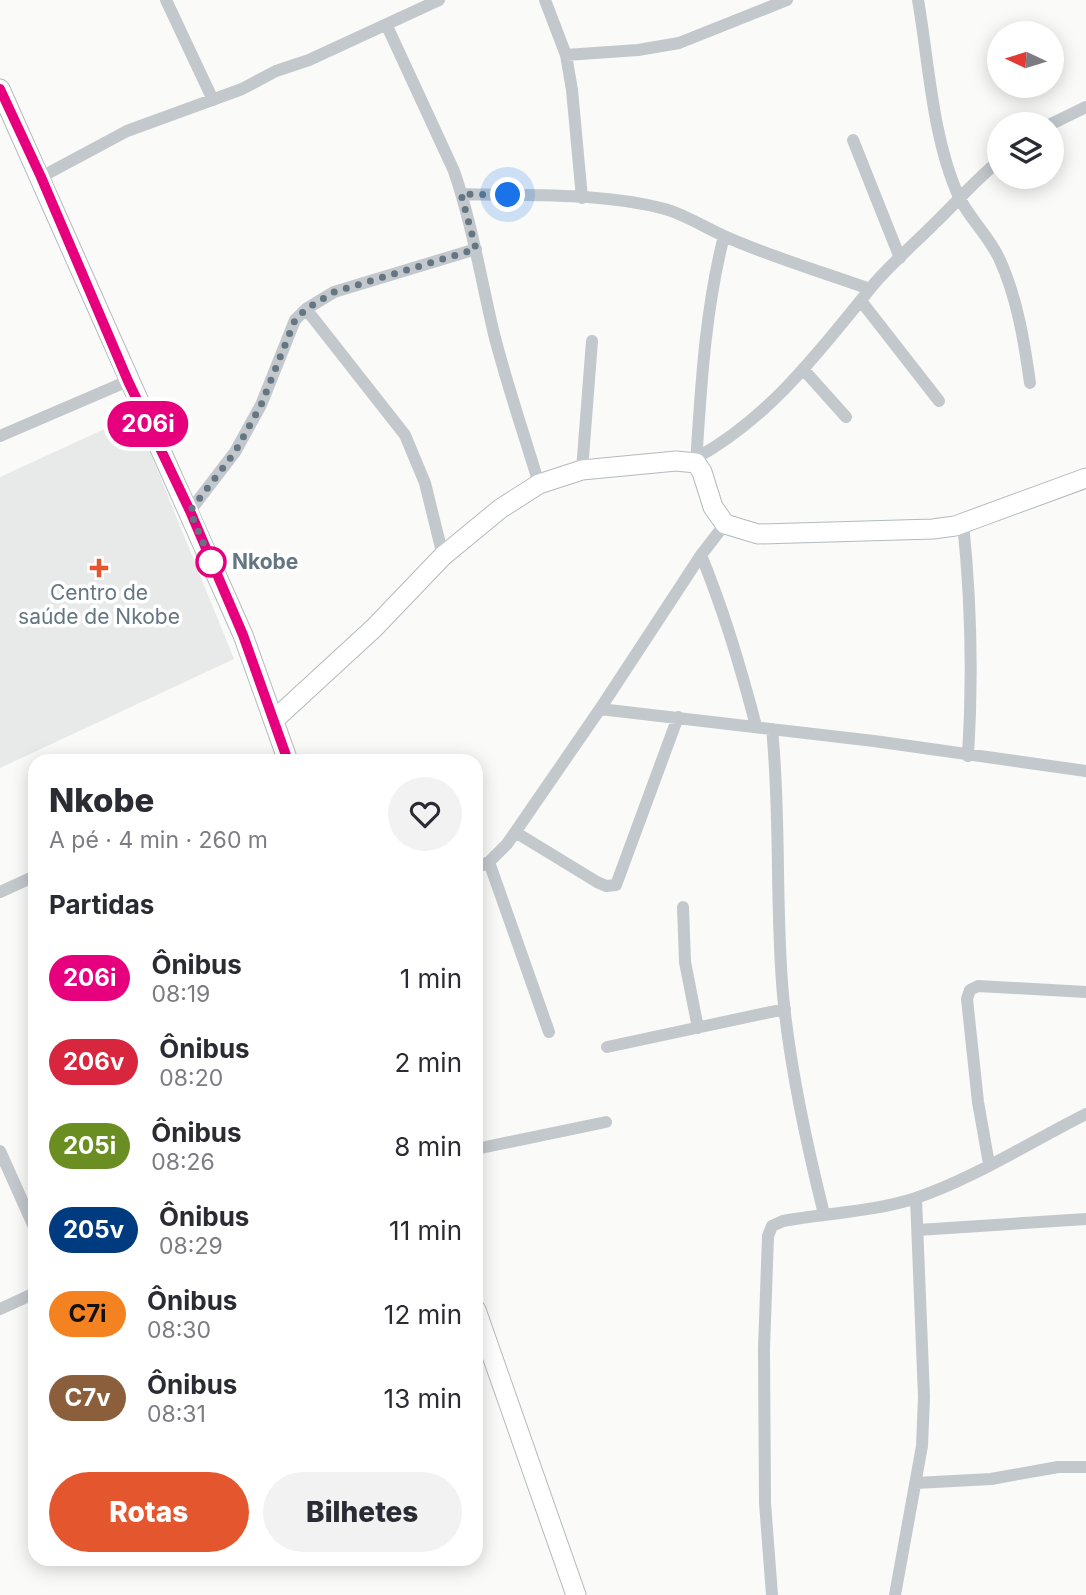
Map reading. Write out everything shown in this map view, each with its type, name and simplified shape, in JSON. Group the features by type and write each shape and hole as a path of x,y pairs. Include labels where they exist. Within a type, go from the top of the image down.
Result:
{"street":[{"path":"166,0 213,100"},
{"path":"41,177 127,131 242,89 276,71 309,60 439,0"},
{"path":"545,0 566,55 582,198"},
{"path":"566,55 638,50 679,43 787,0"},
{"path":"918,0 946,160 959,196 998,256 1024,340 1030,383"},
{"path":"387,26 454,171 476,249 504,371 539,484"},
{"path":"0,89 41,177 128,381 190,511 243,635 286,754"},
{"path":"1064,118 1086,107"},
{"path":"853,140 900,258"},
{"path":"274,720 374,628 443,556 500,509 539,484 582,470 696,460 754,418 803,369 870,289 959,196 987,172"},
{"path":"461,194 582,198 664,209 724,236 870,289"},
{"path":"724,236 712,296 699,407 696,460 713,507 725,524 758,534 933,529 963,523 1086,478"},
{"path":"190,511 235,452 261,405 295,320 306,309 334,292 476,249"},
{"path":"861,301 939,401"},
{"path":"306,309 405,435 425,482 443,556"},
{"path":"582,470 592,341"},
{"path":"803,369 846,417"},
{"path":"0,436 128,381"},
{"path":"963,523 972,656 968,756"},
{"path":"483,864 499,853 515,832 701,555 725,524"},
{"path":"701,555 721,605 756,726"},
{"path":"600,709 874,740 968,756 1086,771"},
{"path":"515,832 597,882 606,886 616,885 678,718"},
{"path":"772,729 785,1009 807,1143 824,1214"},
{"path":"489,862 549,1032"},
{"path":"0,892 28,879"},
{"path":"683,907 685,962 698,1028"},
{"path":"989,1164 978,1102 967,999 970,990 978,986 1086,992"},
{"path":"607,1047 785,1009"},
{"path":"772,1595 765,1503 764,1349 768,1236 772,1226 783,1221 866,1210 916,1198 1086,1114"},
{"path":"483,1148 606,1122"},
{"path":"0,1151 28,1213"},
{"path":"895,1595 922,1446 924,1397 916,1198"},
{"path":"918,1230 1086,1219"},
{"path":"0,1309 28,1296"},
{"path":"483,1330 576,1595"},
{"path":"916,1483 991,1479 1058,1467 1086,1467"}],"shaded area":[{"name":"Centro de saúde de Nkobe","path":"135,415 234,659 0,768 0,477"}],"bus line":[{"name":"206i","path":"0,89 41,177 128,381 190,511 243,635 286,754"}],"place":[{"name":"Nkobe","path":"211,562"},
{"name":"Centro de saúde de Nkobe","path":"99,568"}],"route":[{"path":"211,562 212,564 190,511 235,452 261,405 295,320 306,309 334,292 476,249 461,194 508,195"}]}
